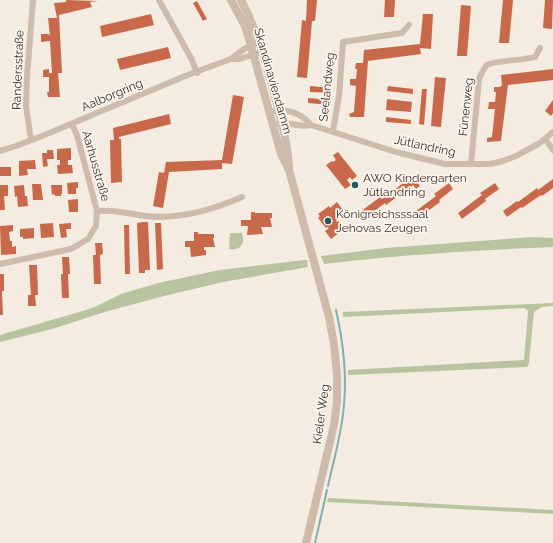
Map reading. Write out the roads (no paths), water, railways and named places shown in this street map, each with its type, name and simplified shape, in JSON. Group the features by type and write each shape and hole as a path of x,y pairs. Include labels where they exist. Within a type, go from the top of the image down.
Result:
{"street":[{"name":"Randersstraße","path":"31,140 26,106 33,0"},
{"path":"159,0 195,65 197,73"},
{"name":"Skandinaviendamm","path":"231,0 242,21 254,54 282,155 289,170 314,265"},
{"name":"Skandinaviendamm","path":"241,0 263,51 289,153 289,170"},
{"name":"Seelandweg","path":"333,131 338,102 344,42 402,32 408,25"},
{"name":"Aalborgring","path":"0,151 72,124 231,59 238,53 260,42"},
{"name":"Fünenweg","path":"471,164 479,79 482,72 487,65 493,63 535,57 540,48"},
{"name":"Aalborgring","path":"231,59 240,59 263,51"},
{"name":"Jütlandring","path":"270,112 279,110 291,111 304,117 311,125"},
{"name":"Jütlandring","path":"273,125 282,123 302,127 311,125 402,154 446,164 490,164 503,161 516,156 546,140 553,132"},
{"name":"Aarhusstraße","path":"0,264 71,249 88,239 96,226 98,211 77,135 72,124"},
{"path":"546,140 553,150"},
{"path":"98,211 106,210 151,216 180,216 225,205 242,198"},
{"name":"Kieler Weg","path":"306,543 334,425 337,388 336,357 332,332 314,265"}],"waterway":[{"path":"328,486 342,425 345,393 344,357 336,310"},
{"path":"315,543 327,490"}],"place":[{"name":"AWO Kindergarten Jütlandring","path":"355,185"},
{"name":"Königreichsssaal Jehovas Zeugen","path":"328,221"}]}
